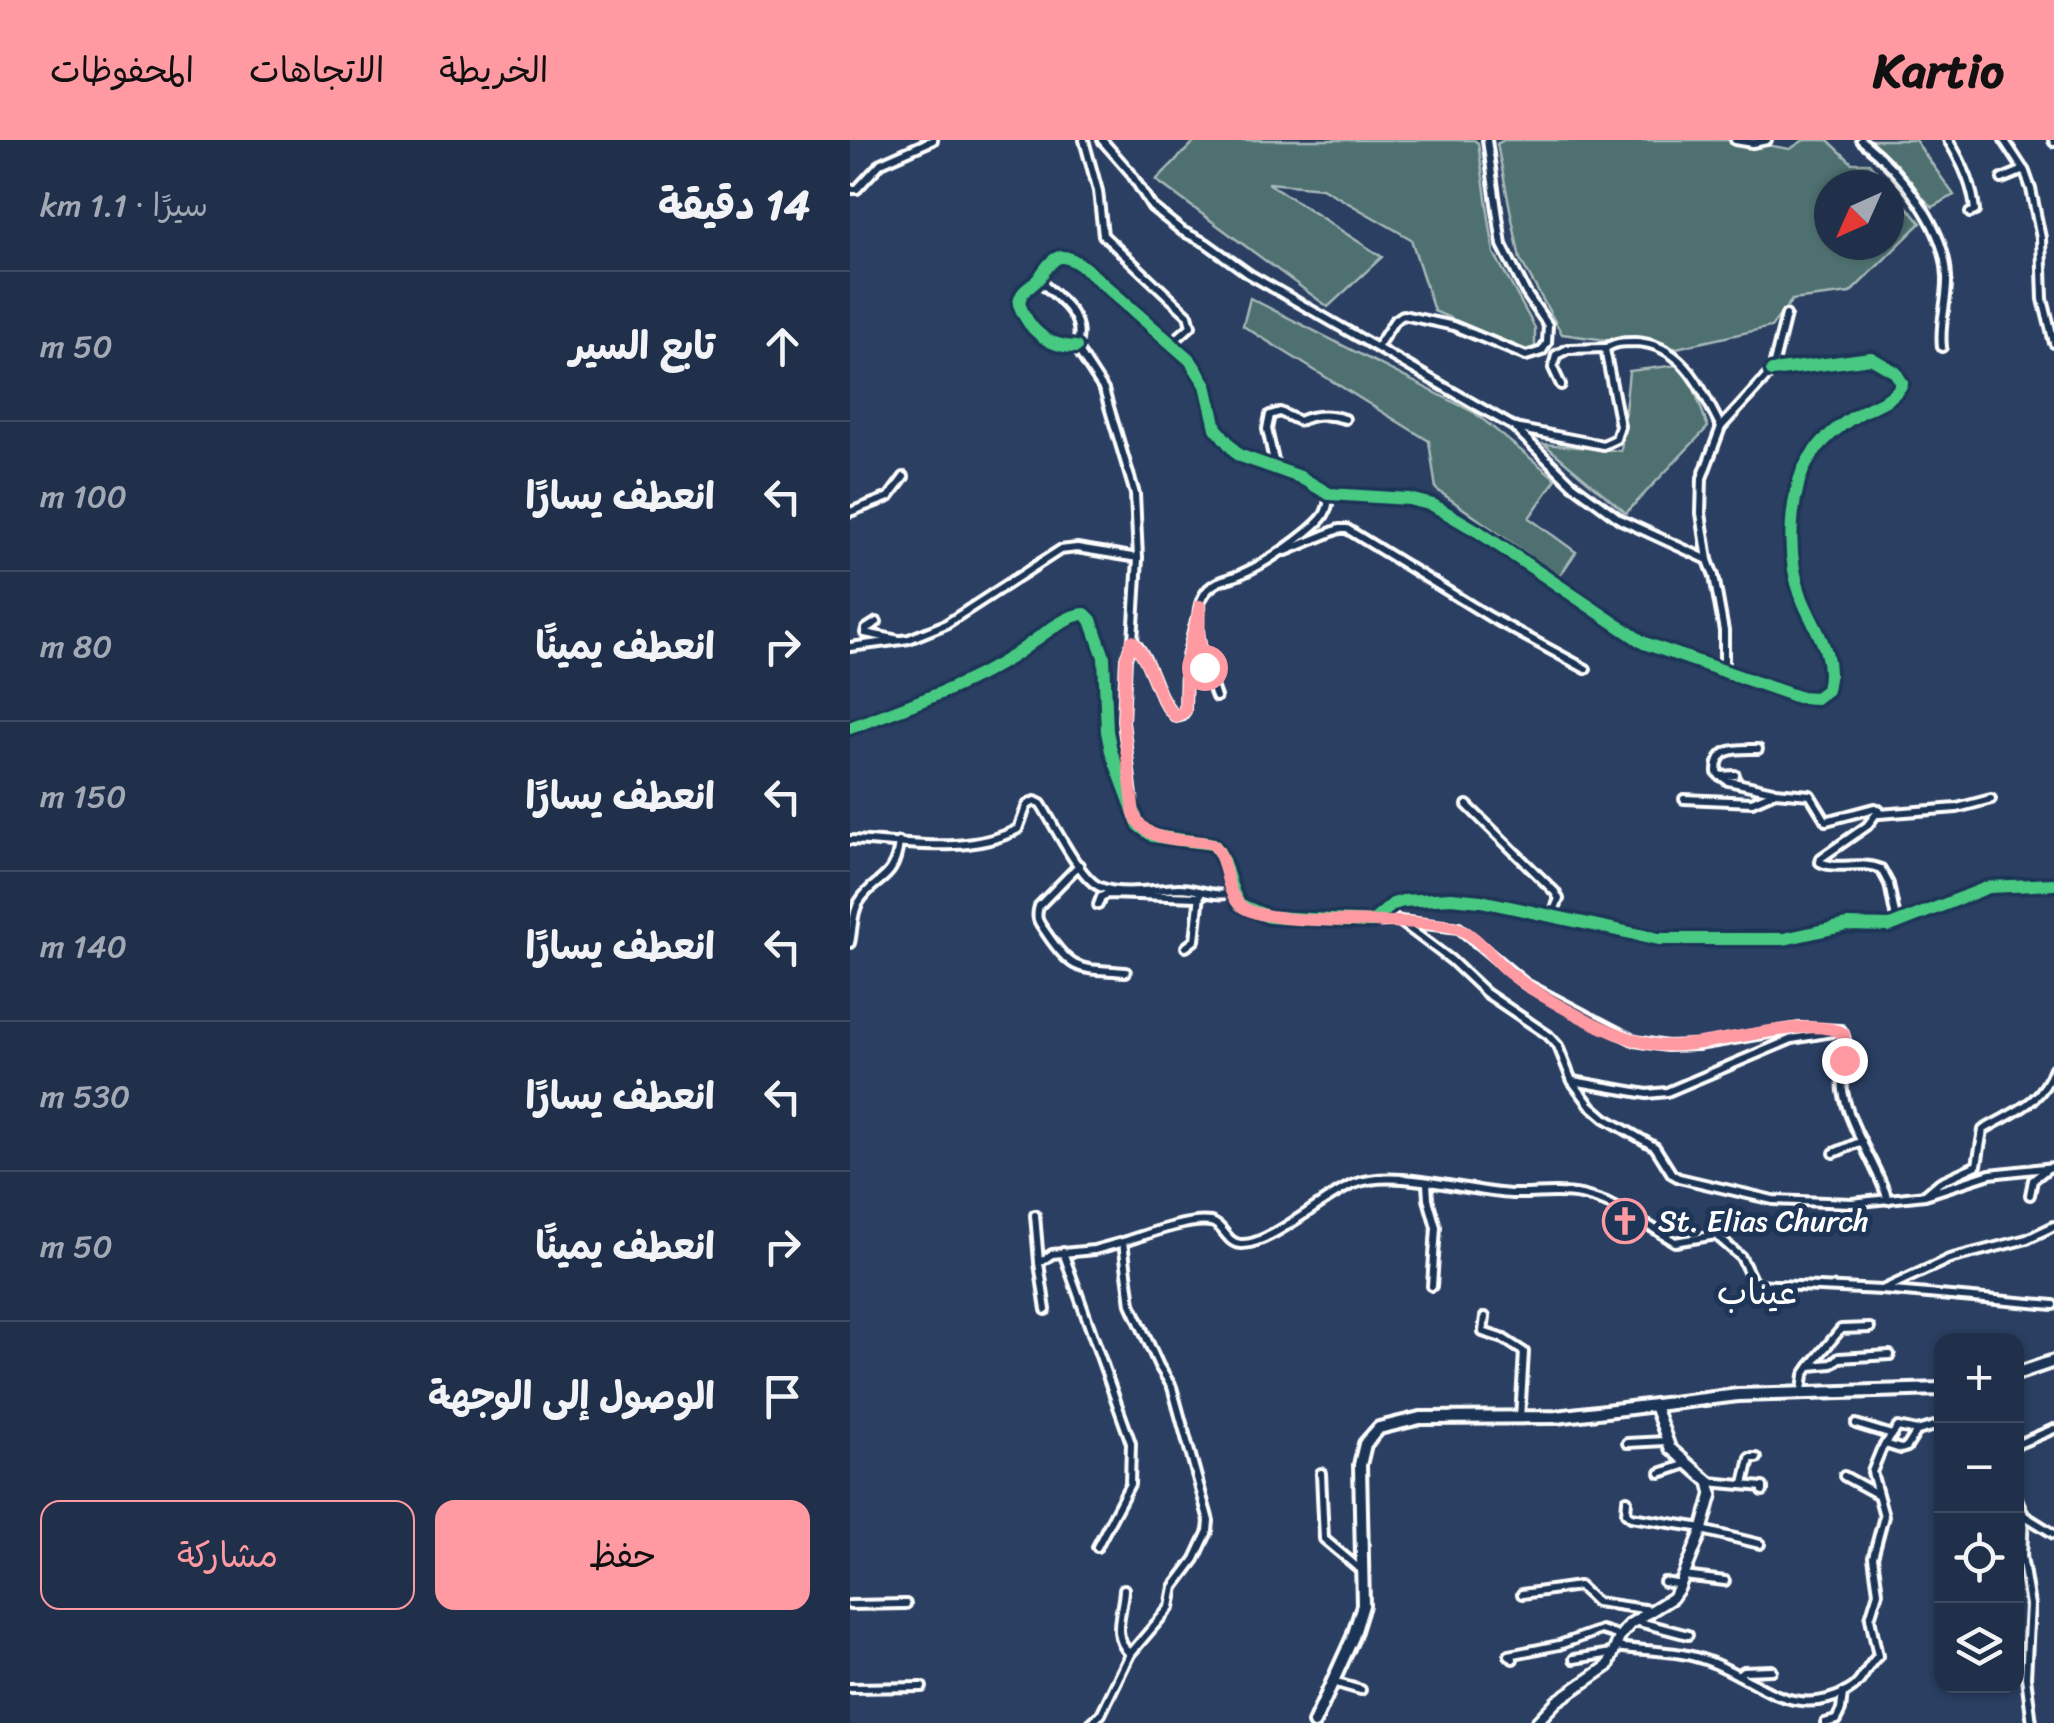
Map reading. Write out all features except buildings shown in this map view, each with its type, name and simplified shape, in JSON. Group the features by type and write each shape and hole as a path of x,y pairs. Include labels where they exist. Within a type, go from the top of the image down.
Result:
{"main road":[{"path":"2024,1371 2054,1361"},
{"path":"1314,1723 1363,1605 1360,1465 1370,1436 1379,1428 1420,1418 1520,1418 1656,1407 1738,1394 1934,1391"}],"street":[{"path":"850,189 856,189 881,163 934,140"},
{"path":"1084,140 1098,191 1103,235 1188,314 1190,326 1172,344"},
{"path":"1102,140 1130,172 1152,207 1168,221 1248,274 1514,428 1572,484 1610,514 1708,560"},
{"path":"1378,346 1403,315 1454,326 1526,356 1542,351 1547,343 1548,325 1502,246 1488,140"},
{"path":"1735,140 1767,140"},
{"path":"1861,140 1912,195 1931,224 1942,251 1947,276 1940,322 1942,347"},
{"path":"1948,140 1965,170 1974,200 1975,211 1970,214"},
{"path":"2004,140 2024,170 2041,238 2043,299 2054,343"},
{"path":"2002,179 2024,170"},
{"path":"1134,814 1123,721 1138,558 1135,494 1104,390 1076,347 1050,343 1027,320 1019,304 1020,295 1038,280 1050,261 1058,257 1074,260 1190,360 1206,385 1216,428 1238,455 1310,482 1330,494 1409,499 1432,505 1479,532 1644,644 1806,699 1816,698 1827,690 1830,670 1826,646 1800,594 1792,552 1800,478 1823,442 1856,415 1897,392 1902,383 1895,372 1871,358 1772,371"},
{"path":"1038,280 1060,298 1075,318 1080,336 1076,347"},
{"path":"1724,670 1724,631 1708,560 1700,490 1721,426 1772,371 1786,314"},
{"path":"1561,386 1553,368 1556,355 1568,349 1606,348 1613,343 1631,342 1656,345 1667,350 1692,374 1721,426"},
{"path":"1514,428 1602,445 1616,439 1620,426 1606,348"},
{"path":"1276,470 1267,429 1270,415 1280,412 1299,420 1330,415 1345,419"},
{"path":"850,512 888,497 904,477"},
{"path":"1286,551 1325,516 1330,494"},
{"path":"1132,641 1146,656 1168,710 1176,717 1181,716 1185,711 1186,662 1200,606 1210,587 1286,551 1347,529 1490,617 1586,669"},
{"path":"850,647 900,640 959,617 1060,550 1087,549 1138,558"},
{"path":"1200,606 1201,652 1216,698"},
{"path":"850,728 963,685 1064,620 1085,614 1091,620 1104,657 1107,731 1139,826 1152,836 1213,844 1220,850 1232,893 1244,908 1269,916 1398,920 1460,928 1526,984 1635,1040 1667,1046 1800,1028 1841,1030"},
{"path":"877,622 865,633 900,640"},
{"path":"1719,776 1717,762 1724,752 1758,749"},
{"path":"1719,776 1735,775"},
{"path":"1719,776 1774,792 1810,795 1826,821 1875,808 1879,814"},
{"path":"1684,799 1752,802 1774,792"},
{"path":"1897,924 1889,884 1881,869 1867,864 1829,866 1820,862 1821,858 1879,814 1957,808 1991,799"},
{"path":"850,840 959,845 1000,837 1018,829 1027,805 1034,801 1042,804 1090,882 1103,888 1197,888 1202,894 1196,933 1186,946"},
{"path":"1467,805 1555,892 1560,899 1552,915"},
{"path":"850,943 855,909 894,866 899,842"},
{"path":"1079,865 1038,906 1038,924 1057,953 1069,963 1080,968 1126,972"},
{"path":"1372,922 1393,904 1431,898 1467,899 1659,939 1784,939 1847,925 1886,927 1982,889 2054,884"},
{"path":"1098,905 1101,896 1107,894 1220,897 1232,893"},
{"path":"1398,920 1451,960 1486,993 1554,1040 1572,1081 1605,1118 1654,1147 1679,1178 1773,1200 1852,1203 1925,1195 1990,1174 2051,1167"},
{"path":"1572,1081 1647,1094 1667,1092 1792,1039 1841,1030"},
{"path":"1841,1030 1846,1040 1842,1086 1849,1114 1888,1200"},
{"path":"1925,1195 1940,1182 1977,1165 1983,1130 2038,1097 2054,1068"},
{"path":"1834,1153 1862,1141"},
{"path":"2030,1195 2033,1180 2051,1167"},
{"path":"1039,1263 1052,1254 1094,1250 1169,1228 1209,1222 1217,1224 1234,1242 1244,1244 1298,1218 1353,1184 1380,1178 1515,1194 1581,1195 1628,1210 1675,1242 1716,1234 1741,1257 1754,1284 2054,1305"},
{"path":"1427,1184 1436,1227 1432,1286"},
{"path":"1036,1215 1046,1310"},
{"path":"1882,1290 1949,1259 2028,1238 2054,1226"},
{"path":"1091,1723 1101,1714 1130,1654 1170,1607 1174,1587 1195,1559 1209,1521 1172,1387 1158,1366 1131,1304 1122,1242"},
{"path":"1063,1252 1131,1443 1130,1484 1097,1547"},
{"path":"1485,1318 1483,1332 1524,1352 1520,1418"},
{"path":"1802,1392 1804,1375 1841,1329 1870,1328"},
{"path":"1810,1366 1832,1364 1838,1358 1890,1355"},
{"path":"1656,1407 1666,1441 1709,1482 1763,1486 1764,1492"},
{"path":"1856,1424 1892,1435"},
{"path":"1574,1659 1615,1650 1699,1658 1770,1695 1788,1700 1818,1700 1843,1693 1857,1683 1878,1656 1870,1612 1878,1592 1873,1557 1884,1516 1872,1472 1898,1427 1917,1431 1934,1426"},
{"path":"2024,1441 2054,1428"},
{"path":"1885,1444 1907,1447 1917,1431"},
{"path":"1627,1443 1666,1441"},
{"path":"1744,1484 1750,1458 1758,1458"},
{"path":"1660,1473 1687,1464"},
{"path":"1321,1473 1324,1539 1364,1572"},
{"path":"1844,1476 1878,1495"},
{"path":"1536,1723 1557,1700 1600,1674 1620,1636 1634,1621 1672,1598 1702,1529 1712,1494 1709,1482"},
{"path":"1626,1500 1626,1513 1631,1517 1760,1544"},
{"path":"2024,1515 2054,1534"},
{"path":"2024,1568 2030,1605 2026,1677 2032,1723"},
{"path":"1664,1582 1725,1582"},
{"path":"1522,1594 1579,1586 1596,1602 1652,1610"},
{"path":"1124,1589 1118,1628 1119,1638 1130,1654"},
{"path":"850,1604 906,1604"},
{"path":"1634,1621 1688,1635"},
{"path":"1513,1658 1509,1655 1558,1645 1602,1630 1620,1636"},
{"path":"1738,1675 1744,1671 1772,1670"},
{"path":"1333,1682 1360,1690"},
{"path":"850,1688 922,1686"},
{"path":"1825,1723 1839,1715 1843,1693"}],"green space":[{"path":"1196,140 1474,140 1478,143 1494,253 1535,328 1535,355 1434,311 1411,239 1322,188 1268,183 1382,257 1328,307 1156,180"},
{"path":"1504,140 1736,140 1790,149 1804,140 1828,140 1852,163 1869,163 1875,170 1814,170 1814,260 1883,260 1850,293 1792,300 1771,327 1672,349 1562,334 1520,259 1497,144"},
{"path":"1856,140 1915,140 1954,195 1933,207 1904,182 1904,170 1890,170"},
{"path":"1904,203 1921,223 1904,240"},
{"path":"1250,298 1475,413 1556,479 1529,518 1576,552 1559,577 1436,489 1429,441 1243,326"},
{"path":"1685,364 1708,427 1626,513 1544,444 1621,451 1629,371"}],"cycle path":[{"path":"1076,347 1057,344 1041,335 1028,322 1019,304 1024,292 1059,257 1086,269 1190,360 1206,385 1216,428 1238,455 1300,477 1329,494 1409,499 1433,505 1644,643 1798,697 1816,698 1827,690 1829,676 1826,652 1801,596 1794,568 1792,524 1799,481 1808,460 1831,433 1890,397 1902,383 1895,372 1871,358 1772,371"},
{"path":"850,728 973,678 1058,624 1085,614 1091,620 1104,657 1111,751 1139,826 1153,836 1213,844 1222,857 1239,904 1269,917 1372,922 1393,904 1451,898 1659,939 1784,939 1847,925 1890,926 1989,887 2054,884"}],"place":[{"name":"St. Elias Church","path":"1625,1221"}],"district":[{"name":"عيناب","path":"1757,1292"}],"route":[{"path":"1204,667 1200,606 1186,662 1185,711 1176,717 1168,710 1146,656 1132,641 1126,658 1123,721 1134,814 1139,826 1152,836 1213,844 1220,850 1232,893 1244,908 1269,916 1398,920 1460,928 1526,984 1635,1040 1667,1046 1698,1044 1816,1027 1841,1030 1846,1037 1844,1060"}]}
